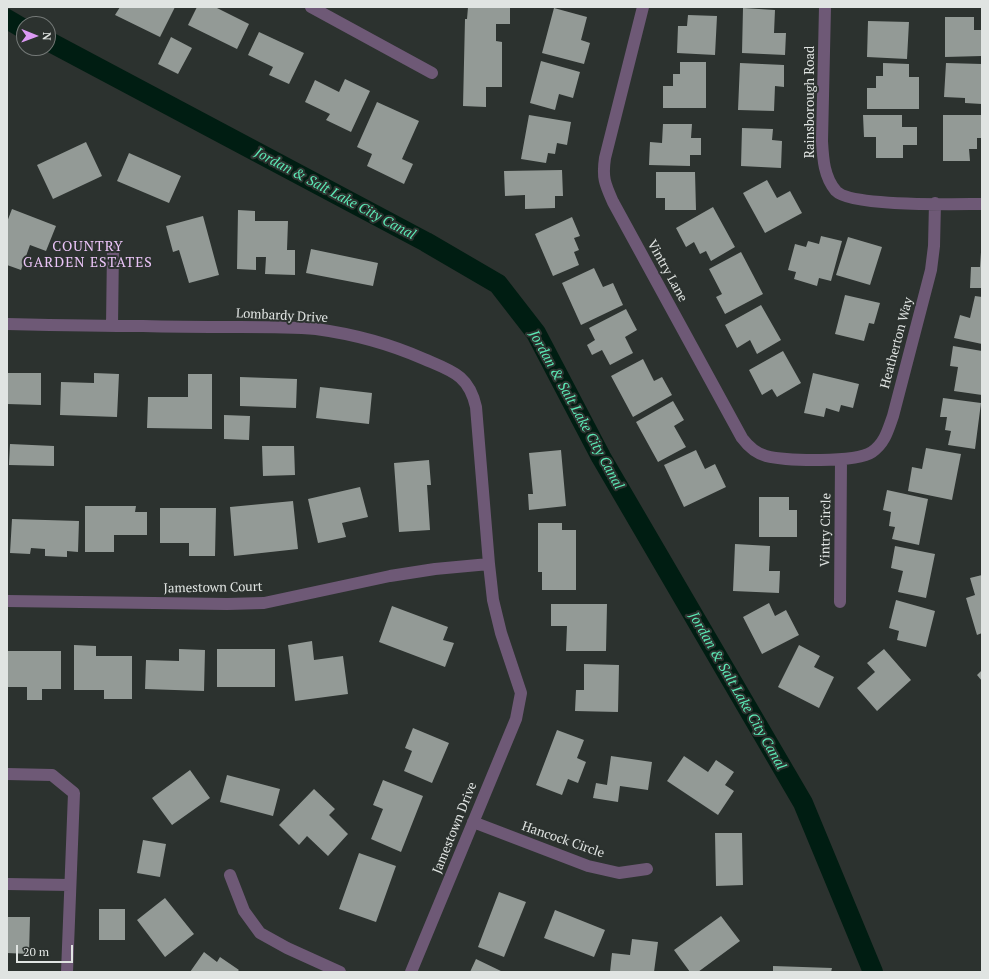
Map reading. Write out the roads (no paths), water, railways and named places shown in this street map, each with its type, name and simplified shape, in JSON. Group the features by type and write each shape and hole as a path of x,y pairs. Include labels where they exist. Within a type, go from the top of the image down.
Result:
{"street":[{"path":"311,7 432,73"},
{"name":"Vintry Lane","path":"643,7 603,169 604,180 613,202 742,438 749,447 755,452 765,456 789,459 841,460"},
{"name":"Rainsborough Road","path":"825,7 822,141 823,163 828,179 837,192 858,200 876,202 982,204"},
{"name":"Heatherton Way","path":"841,460 860,458 870,453 878,447 886,437 893,416 931,270 934,246 934,204"},
{"path":"112,326 113,248"},
{"name":"Lombardy Drive","path":"7,324 265,327 316,330 365,338 403,349 442,366 462,378 469,386 474,396 476,407 493,600 522,693"},
{"name":"Vintry Circle","path":"840,602 841,460"},
{"name":"Jamestown Court","path":"7,601 227,604 264,602 390,576 435,569 489,564"},
{"name":"Jamestown Drive","path":"411,972 516,719 522,693"},
{"path":"7,774 52,775 74,793 67,972"},
{"name":"Hancock Circle","path":"472,822 588,866 619,873 647,869"},
{"path":"230,875 244,911 260,933 287,948 340,972"},
{"path":"7,884 70,885"}],"waterway":[{"name":"Jordan & Salt Lake City Canal","path":"7,19 16,24"},
{"name":"Jordan & Salt Lake City Canal","path":"56,45 426,242 498,284 536,333 601,457 803,803 873,972"}],"district":[{"name":"COUNTRY GARDEN ESTATES","path":"88,256"}]}
